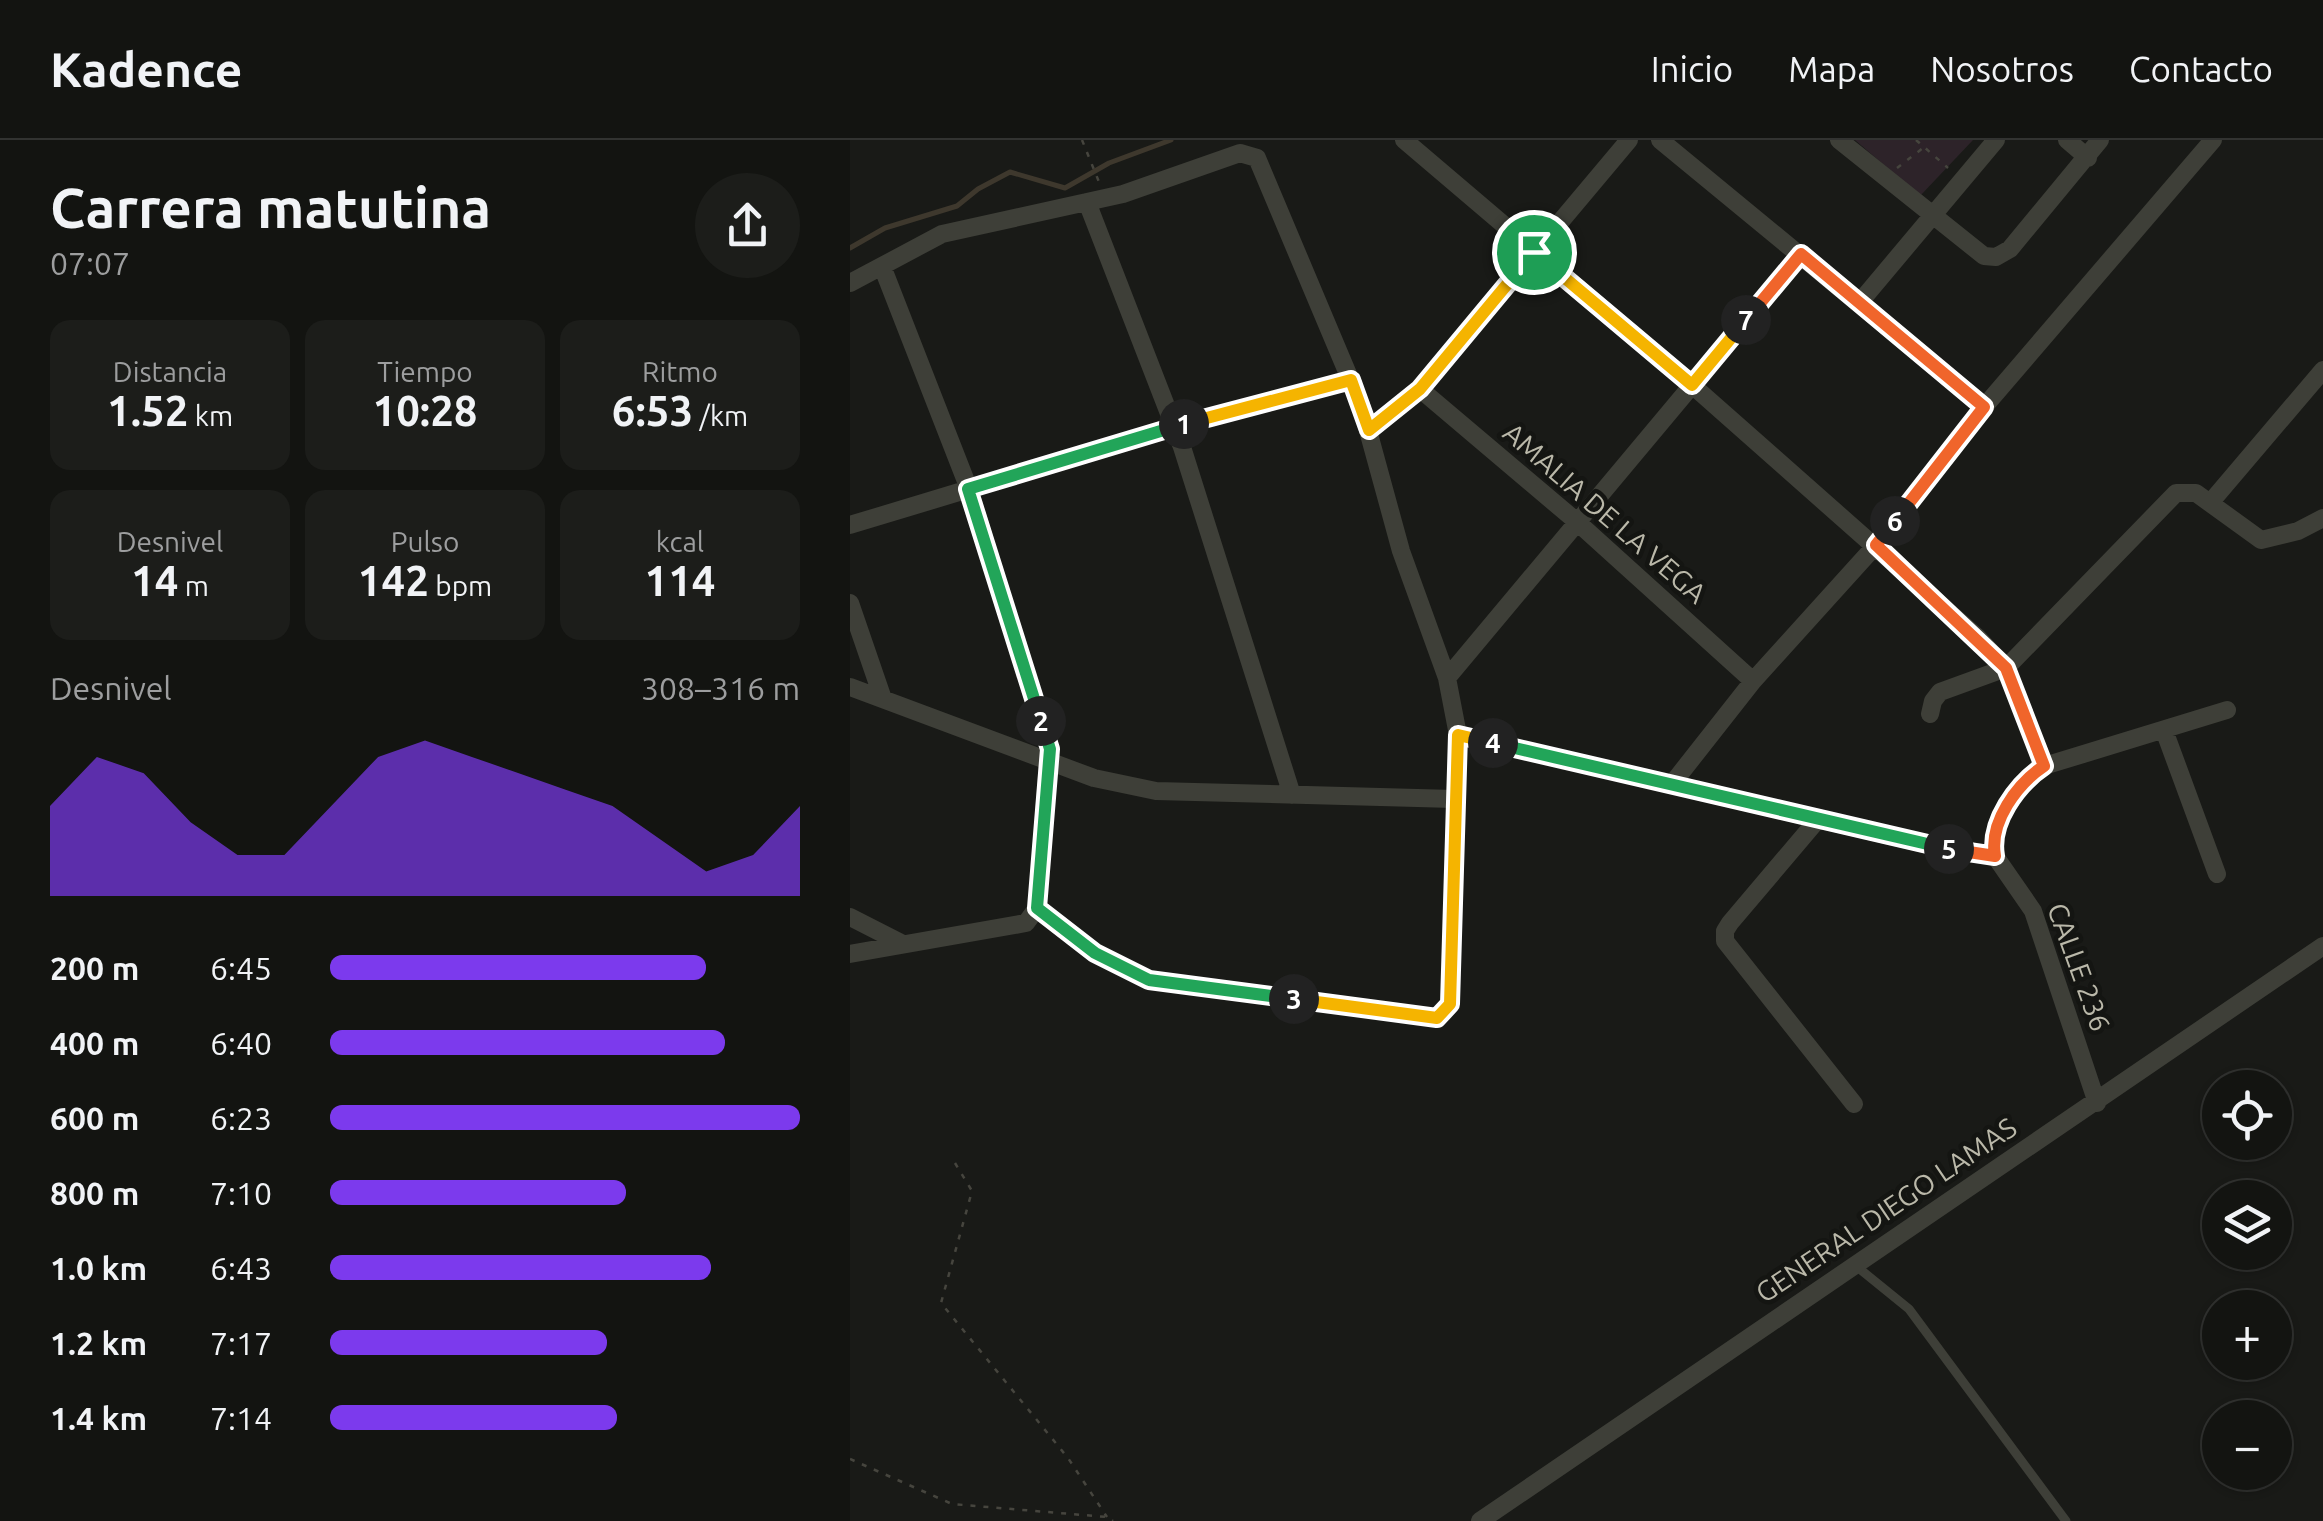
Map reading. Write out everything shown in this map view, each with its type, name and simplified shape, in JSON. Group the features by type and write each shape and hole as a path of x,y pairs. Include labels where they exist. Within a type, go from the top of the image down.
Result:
{"street":[{"path":"1404,140 1876,545 2006,668 2044,766"},
{"path":"1369,430 1420,389 1629,140"},
{"path":"1660,140 1984,407"},
{"path":"1839,140 1984,256 1996,258 2010,249 2100,140"},
{"path":"1860,302 1996,140"},
{"path":"2067,140 2088,158"},
{"path":"1672,784 1753,681 1876,545 1984,407 2213,140"},
{"path":"850,283 942,234 1096,200 1240,154 1257,158 1369,430 1401,551 1447,678 1458,735 1450,1004 1437,1018 1149,980 1031,916 850,954"},
{"path":"1096,200 1174,427 1292,795"},
{"path":"1447,678 1801,254"},
{"path":"882,266 968,489 1050,749 1031,916"},
{"path":"2210,503 2323,370"},
{"path":"850,525 1174,427 1351,380"},
{"name":"AMALIA DE LA VEGA","path":"1420,389 1576,521 1753,681"},
{"path":"1930,714 1940,692 2006,668 2176,493 2196,493 2262,540 2298,532 2323,518"},
{"path":"850,604 883,699"},
{"path":"850,687 1094,778 1156,791 1454,799"},
{"path":"1458,735 1954,850 1995,856 1993,844 2008,805 2021,785 2044,766 2227,710"},
{"path":"2164,730 2216,874"},
{"path":"1819,818 1730,923 1725,941 1854,1104"},
{"name":"CALLE 236","path":"1995,856 2034,911 2097,1102"},
{"path":"850,917 903,944"},
{"name":"GENERAL DIEGO LAMAS","path":"1480,1521 2323,946"}],"lane":[{"path":"1853,1264 1910,1310 2066,1521"}],"path":[{"path":"1082,140 1096,200"},
{"path":"1916,140 1962,180"},
{"path":"1884,177 1924,147"},
{"path":"955,1163 972,1191 942,1304 1068,1458 1107,1518"},
{"path":"850,1459 952,1504 1113,1521"}],"shaded area":[{"path":"1855,140 1973,140 1920,196"}],"waterway":[{"path":"850,248 885,228 957,206 1010,172 1065,188 1109,163 1171,140"}],"route":[{"path":"1534,252 1692,385 1801,254 1984,407 1876,545 2006,668 2044,766 2021,785 2008,805 1993,844 1995,856 1954,850 1458,735 1450,1004 1437,1018 1149,980 1095,953 1037,908 1050,749 968,489 1174,427 1351,380 1369,430 1420,389 1534,252"}]}
